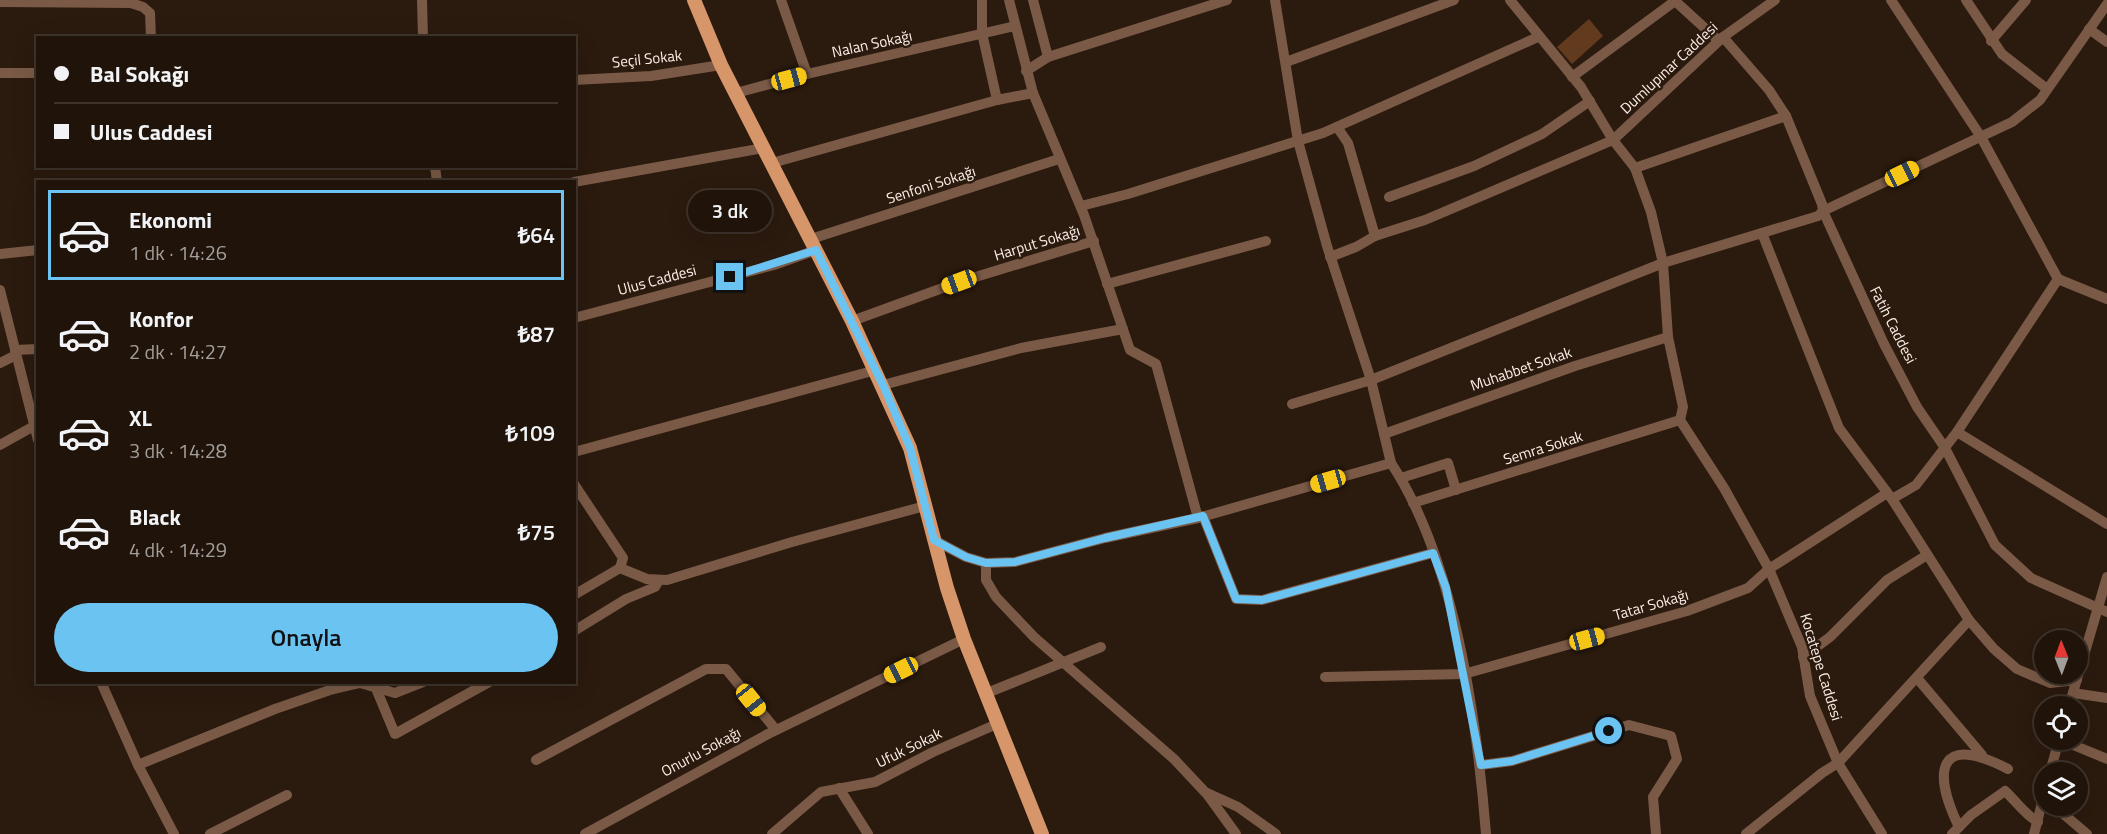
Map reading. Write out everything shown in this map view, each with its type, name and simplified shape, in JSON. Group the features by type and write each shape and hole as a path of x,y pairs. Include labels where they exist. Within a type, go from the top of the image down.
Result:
{"main road":[{"path":"694,0 721,65 852,321 910,448 934,540 964,639 1041,834"}],"street":[{"path":"422,0 423,36"},
{"path":"781,0 807,74"},
{"path":"982,0 982,33 997,100"},
{"path":"1009,0 1033,93 1094,242 1130,350 1156,364 1201,517 1236,599 1262,600 1433,553"},
{"path":"1033,0 1048,57"},
{"path":"1026,71 1048,57 1227,0"},
{"path":"1275,0 1298,141 1330,257 1371,380 1391,463 1413,502 1446,588 1481,765 1486,834"},
{"path":"1286,62 1454,0"},
{"path":"1510,0 1590,101 1613,140 1635,168 1651,212 1664,263 1668,337 1683,408 1680,420"},
{"name":"Dumlupınar Caddesi","path":"1330,257 1356,247 1375,236 1425,220 1613,140 1721,39 1775,0"},
{"path":"1891,0 1981,137 2058,279 2107,299"},
{"path":"1966,0 1991,41 2002,54 2047,89"},
{"path":"1991,41 2026,0"},
{"path":"0,2 131,1 150,13 151,36"},
{"path":"1572,77 1675,1"},
{"name":"Fatih Caddesi","path":"1675,1 1721,39 1769,90 1786,116 1822,204 1822,211 1884,344 1917,407 1945,448 1995,545 2031,578 2102,610"},
{"path":"1292,404 1371,380 1664,263 1818,216 1822,211 2012,122 2040,100 2107,4"},
{"name":"Nalan Sokağı","path":"736,93 807,74 1015,26"},
{"path":"2089,29 2107,42"},
{"path":"1080,206 1128,194 1337,127 1538,37"},
{"name":"Seçil Sokak","path":"576,80 651,76 721,65"},
{"path":"0,73 36,73"},
{"path":"772,163 997,100 1033,93"},
{"path":"1389,197 1474,166 1542,134 1590,101"},
{"path":"1635,168 1786,116"},
{"path":"1337,127 1348,143 1375,236"},
{"path":"576,182 764,148"},
{"name":"Senfoni Sokağı","path":"813,244 1059,159"},
{"path":"1762,233 1839,428 1889,496 1969,620 1994,649 2018,669 2034,676"},
{"path":"1107,284 1266,241"},
{"name":"Harput Sokağı","path":"852,321 959,282 1094,242"},
{"name":"Ulus Caddesi","path":"576,317 774,265 813,244"},
{"path":"0,254 36,250"},
{"name":"Tatar Sokağı","path":"1325,677 1464,674 1727,598 1748,588 1769,569 1889,496 1916,485 1957,432 2058,279"},
{"path":"1,296 36,433"},
{"path":"883,385 1022,348 1123,329"},
{"name":"Muhabbet Sokak","path":"1384,434 1565,370 1668,337"},
{"path":"0,363 16,352 36,349"},
{"path":"576,451 876,370"},
{"name":"Semra Sokak","path":"1413,502 1680,420"},
{"name":"Kocatepe Caddesi","path":"1680,420 1724,488 1769,569 1803,657 1810,696 1838,763 1882,834"},
{"path":"0,446 34,426"},
{"path":"1957,432 2107,524"},
{"path":"934,540 966,557 986,563 1015,562 1105,538 1201,517 1391,463"},
{"path":"1401,478 1448,463 1456,490"},
{"path":"576,487 623,558 620,568 576,594"},
{"path":"620,568 647,579 667,580 792,542 925,506"},
{"path":"1803,657 1830,637 1887,580 1927,555"},
{"path":"986,563 986,580 996,597 1062,662 1174,759 1205,792 1236,834"},
{"path":"2088,649 2102,610 2107,578"},
{"path":"576,630 626,599 655,587 659,580"},
{"path":"1750,833 1822,773 1838,763 1969,620"},
{"name":"Onurlu Sokağı","path":"585,834 776,730 964,639"},
{"path":"987,693 1101,647"},
{"path":"536,760 706,669 726,669 776,730"},
{"path":"1917,678 1982,755"},
{"path":"105,684 138,765 174,834"},
{"path":"138,765 275,709 330,690 356,684"},
{"path":"375,686 395,693 418,684"},
{"path":"375,686 395,734 485,684"},
{"path":"2072,696 2076,684"},
{"path":"2073,693 2107,698"},
{"name":"Ufuk Sokak","path":"772,834 821,792 875,782 933,752 999,723"},
{"path":"1481,765 1512,761 1629,724 1671,736 1677,759 1653,797 1656,834"},
{"path":"2085,750 2107,759"},
{"path":"2008,769 1982,755 1970,753 1951,759 1942,768 1948,806 1955,831 2005,791 2017,801 2025,814 2038,822"},
{"path":"839,788 868,834"},
{"path":"1205,792 1238,807 1276,834"},
{"path":"210,834 286,795"},
{"path":"2034,834 2039,816"},
{"path":"2066,816 2087,834"}],"shaded area":[{"path":"1589,19 1603,36 1572,64 1557,47"}],"route":[{"path":"730,277 816,250 883,385 910,448 934,540 966,557 986,563 1015,562 1105,538 1203,516 1236,599 1262,600 1433,553 1446,588 1481,765 1512,761 1609,731"}]}
